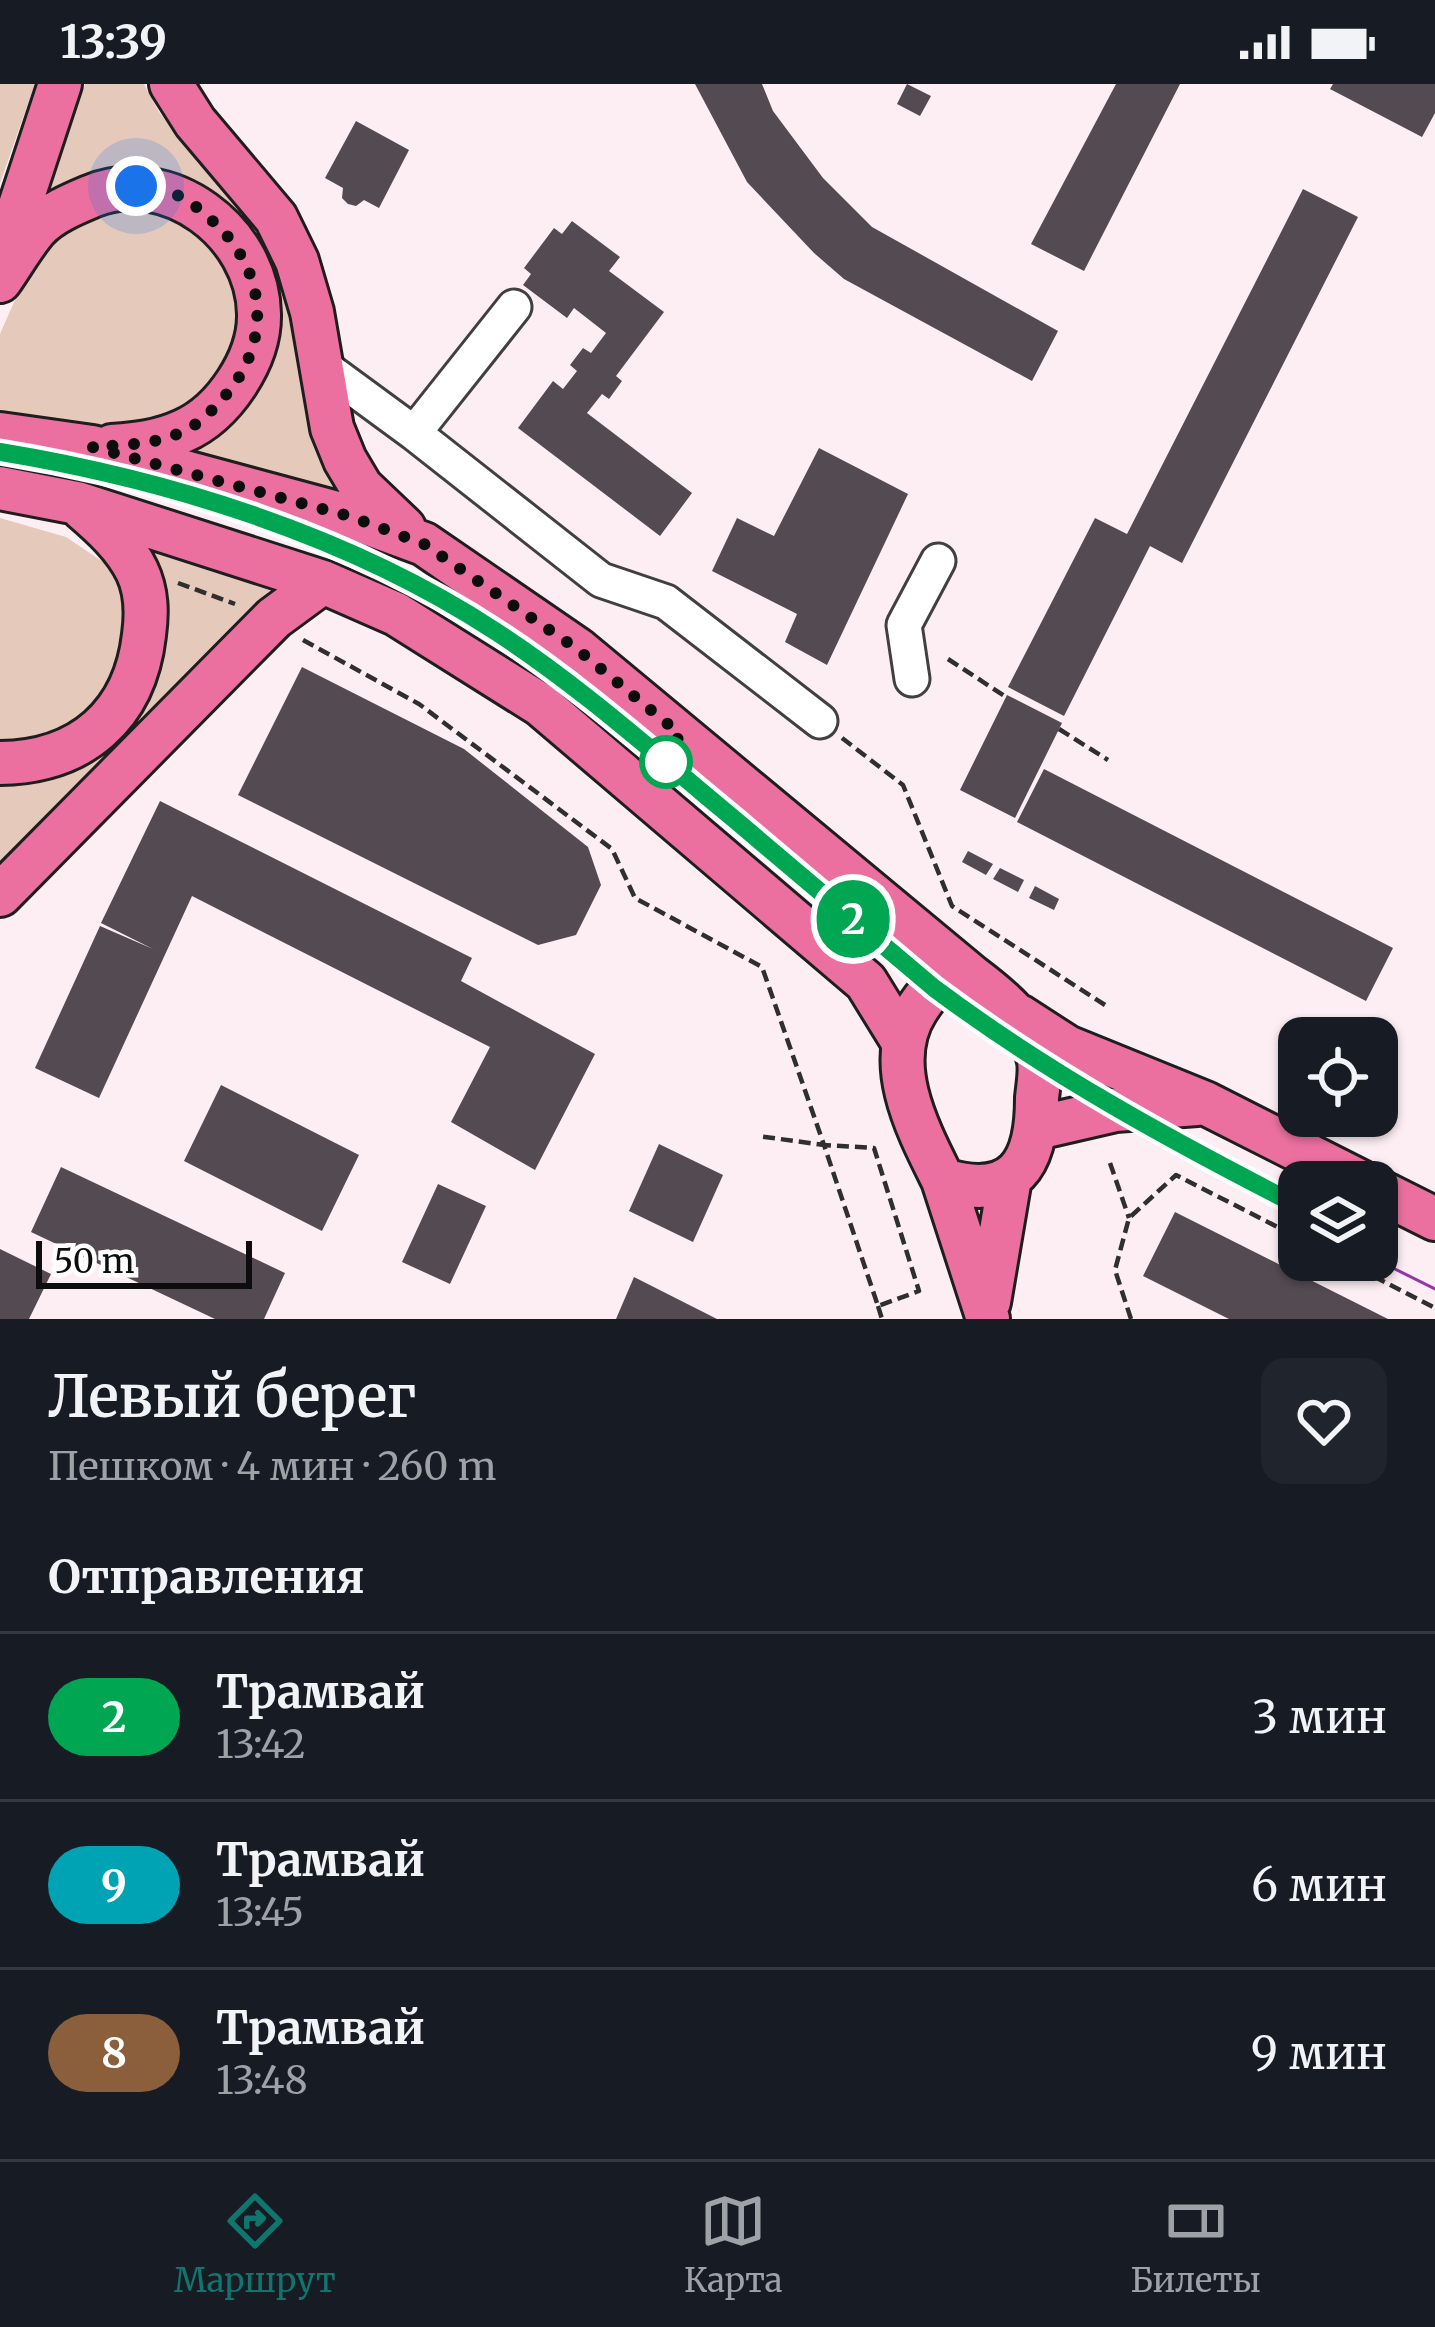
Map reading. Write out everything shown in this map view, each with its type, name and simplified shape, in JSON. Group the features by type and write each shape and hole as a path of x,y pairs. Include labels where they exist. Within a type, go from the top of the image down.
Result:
{"main road":[{"path":"0,263 60,84"},
{"path":"171,84 195,122 276,218 297,261 312,312 332,428 361,487 379,507 424,544 577,649 1018,1016 1067,1047 1204,1103 1319,1161"},
{"path":"0,280 39,226 87,198 136,186 175,194 202,210 244,261 256,291 257,336 241,376 219,404 187,430 151,443 92,447"},
{"path":"7,435 92,447 349,516 424,544"},
{"path":"4,489 77,503 323,582 396,614 541,705 866,982 903,1042"},
{"path":"0,763 47,756 93,738 123,704 141,664 147,607 137,571 110,532 77,503"},
{"path":"0,896 274,618 323,582"},
{"path":"971,976 934,988 913,1016 903,1042 903,1079 917,1128 943,1180 988,1317"},
{"path":"943,1180 962,1186 1010,1178 1029,1160 1037,1128 1040,1061 1018,1016"},
{"path":"1037,1128 1115,1110 1204,1103"},
{"path":"988,1317 1010,1178"},
{"path":"1398,1201 1435,1220"}],"lane":[{"path":"414,433 514,307"},
{"path":"320,364 601,580 665,602 820,721"},
{"path":"913,679 904,626 938,561"}],"path":[{"path":"313,647 419,704 611,849 635,898 762,967 882,1319"},
{"path":"949,659 1006,697"},
{"path":"820,721 903,785 952,906 1105,1005"},
{"path":"1059,729 1108,760"},
{"path":"758,1136 874,1148 919,1292 878,1306"},
{"path":"1110,1163 1129,1218"},
{"path":"1131,1319 1115,1270 1129,1218 1176,1174 1278,1227"},
{"path":"1384,1281 1435,1307"}],"shaded area":[{"path":"0,84 35,84 0,183"},
{"path":"85,84 144,84 159,112 279,250 340,489 177,452 267,348 209,203 37,214"},
{"path":"106,205 171,211 202,233 221,255 239,306 230,359 215,383 163,424 102,431 0,415 0,334 38,248"},
{"path":"0,518 66,537 121,574 131,597 129,664 79,727 39,742 0,742"},
{"path":"124,534 278,588 0,875 0,772 139,700"}],"building":[{"path":"695,84 762,84 773,111 823,178 872,227 1058,331 1032,381 844,279 814,253 747,182"},
{"path":"907,84 931,96 920,116 897,104"},
{"path":"1116,84 1180,84 1084,271 1031,244"},
{"path":"1333,84 1435,84 1435,113 1422,137 1330,89"},
{"path":"356,121 409,150 379,208 364,200 356,206 348,204 342,198 343,188 325,178"},
{"path":"1303,189 1358,217 1182,563 1150,546 1064,716 1008,687 1095,518 1127,534"},
{"path":"572,221 620,257 609,271 664,312 616,376 622,381 609,399 602,394 587,413 692,493 660,536 518,428 553,381 563,389 577,371 570,365 583,348 591,353 606,333 574,308 567,318 523,285 531,274 524,268 554,228 562,234"},
{"path":"819,448 908,494 827,665 785,642 797,614 712,571 737,518 774,536"},
{"path":"302,667 464,749 588,847 601,885 576,935 538,945 238,795"},
{"path":"1007,695 1062,723 1015,818 960,790"},
{"path":"1044,769 1393,948 1366,1001 1017,822"},
{"path":"160,801 472,958 461,981 595,1054 535,1170 451,1122 490,1047 192,896 99,1098 35,1068 100,926 153,949 101,923"},
{"path":"968,851 993,864 986,875 962,862"},
{"path":"1000,868 1024,880 1018,892 993,879"},
{"path":"1035,886 1059,899 1054,910 1029,898"},
{"path":"221,1085 359,1155 322,1231 184,1161"},
{"path":"659,1144 723,1175 693,1242 629,1211"},
{"path":"61,1167 285,1273 264,1319 215,1319 31,1232"},
{"path":"438,1184 486,1206 450,1284 402,1262"},
{"path":"1175,1212 1278,1264 1278,1281 1312,1281 1388,1319 1229,1319 1143,1276"},
{"path":"0,1249 51,1274 29,1319 0,1319"},
{"path":"634,1277 717,1319 616,1319"}],"tram line":[{"path":"0,452 129,478 257,516 439,597 576,689 977,1019 1112,1104 1278,1195"},
{"name":"2","path":"0,452 110,474 266,521 372,566 491,628 596,703 934,988 987,1027 1115,1110 1278,1195"},
{"path":"1398,1270 1435,1289"}],"route":[{"path":"136,186 175,194 202,210 225,233 256,291 257,336 241,376 219,404 187,430 151,443 92,447 349,516 424,544 577,649 680,734 666,762"}]}
